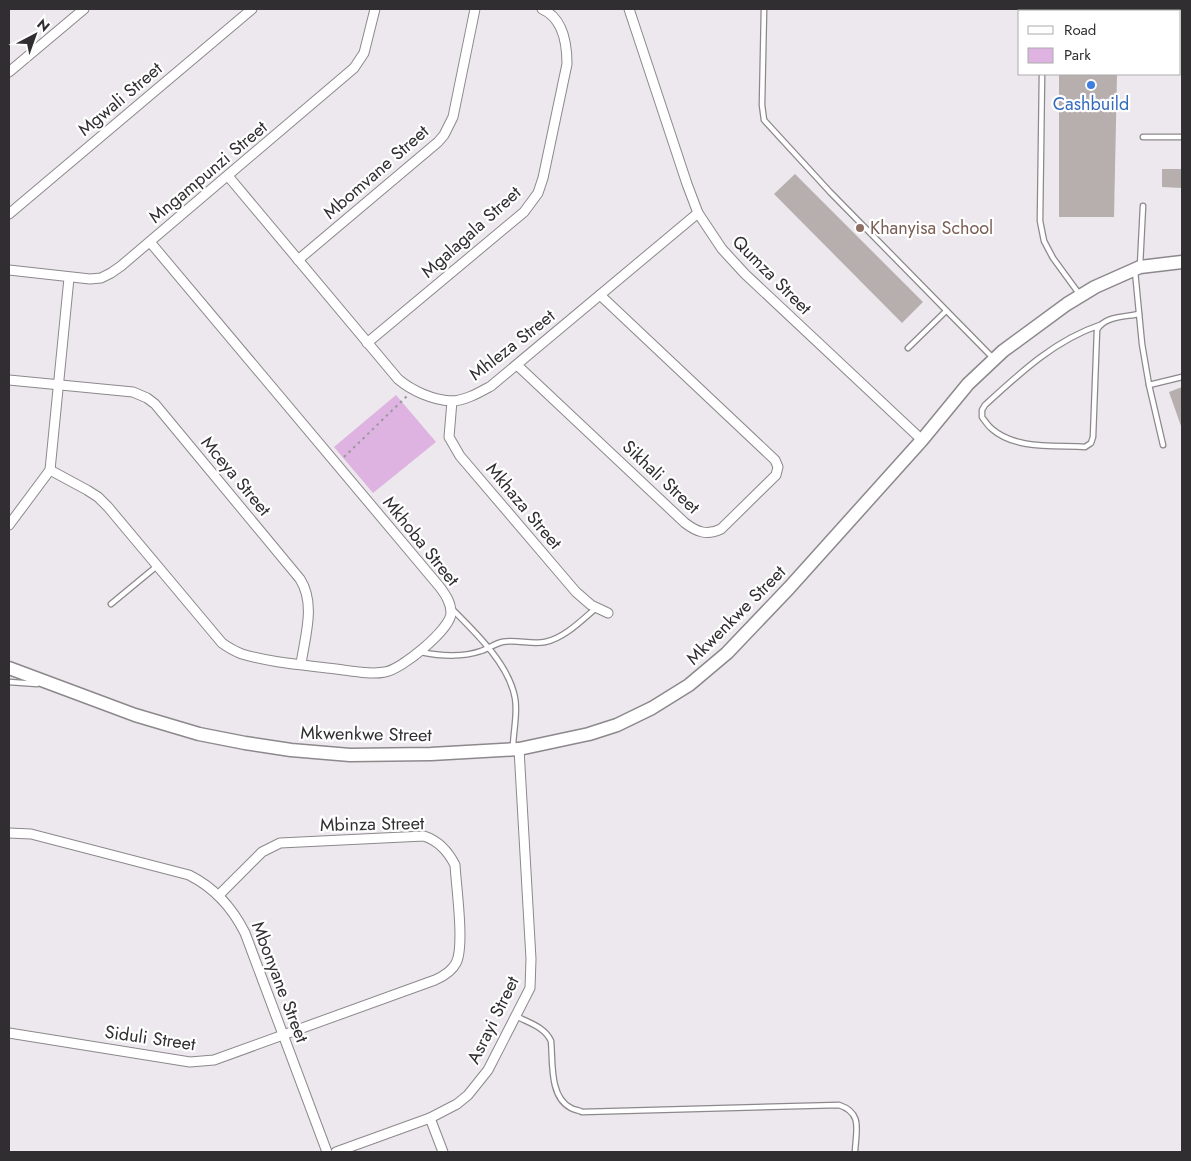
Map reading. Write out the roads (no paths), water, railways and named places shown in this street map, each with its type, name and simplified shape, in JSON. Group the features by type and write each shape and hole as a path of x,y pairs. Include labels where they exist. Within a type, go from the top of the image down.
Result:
{"street":[{"path":"9,72 84,9"},
{"name":"Mgwali Street","path":"9,214 252,9"},
{"name":"Mngampunzi Street","path":"9,270 90,279 101,278 111,273 354,68 364,53 375,9"},
{"name":"Mbomvane Street","path":"298,260 444,135 453,117 475,9"},
{"name":"Mgalagala Street","path":"367,343 524,212 538,193 567,64 567,52 560,26 554,17 542,9"},
{"name":"Qumza Street","path":"629,9 686,184 698,213 711,234 738,268 922,440"},
{"name":"Mhleza Street","path":"228,176 398,379 419,393 452,401 478,394 491,386 698,213"},
{"name":"Mkhoba Street","path":"50,470 98,497 222,643 232,650 252,656 301,664 378,673 392,670 418,651 438,635 452,615 448,598 439,586 150,242"},
{"name":"Mkwenkwe Street","path":"9,668 135,715 199,734 291,750 350,755 432,754 516,749 589,734 617,725 652,708 689,685 728,653 764,616 922,440 968,384 994,358 1033,328 1095,287 1137,268 1182,262"},
{"path":"9,525 50,470 69,278"},
{"name":"Sikhali Street","path":"517,365 685,523 695,530 704,533 713,533 721,529 776,475 778,467 775,460 600,295"},
{"name":"Mceya Street","path":"9,380 133,392 155,404 306,588 309,610 301,664"},
{"name":"Mkhaza Street","path":"452,401 449,437 453,447 576,592 583,599 608,613"},
{"name":"Asrayi Street","path":"336,1152 430,1118 468,1096 488,1070 530,988 532,976 516,749"},
{"name":"Mbonyane Street","path":"9,833 31,834 188,876 209,886 219,895 232,910 245,933 327,1152"},
{"name":"Mbinza Street","path":"219,895 262,852 280,843 424,836 433,839 450,854 455,865 459,952 457,962 450,971 435,980 284,1036"},
{"name":"Siduli Street","path":"9,1033 190,1062 214,1060 284,1036"},
{"path":"430,1118 443,1152"}],"lane":[{"path":"764,9 762,105 764,120 830,192 994,358"},
{"path":"1042,75 1040,221 1044,241 1053,258 1081,296"},
{"path":"1143,137 1182,137"},
{"path":"1143,206 1137,268 1139,314 1149,385 1163,445"},
{"path":"908,348 946,311"},
{"path":"1100,325 1082,331 1060,344 1033,363 985,405 982,410 982,417 992,430 1012,440 1034,446 1086,447 1091,443 1093,437 1097,330 1105,320 1139,314"},
{"path":"1149,385 1182,377"},
{"path":"111,604 157,566"},
{"path":"451,607 489,647 513,688 516,699 516,749"},
{"path":"418,651 436,656 453,656 482,651 503,642 544,642 568,632 597,608"},
{"path":"9,682 51,684"},
{"path":"516,1016 543,1029 548,1034 551,1041 555,1089 559,1097 569,1108 582,1112 839,1105 848,1108 854,1114 856,1122 855,1152"}],"place":[{"name":"Cashbuild","path":"1091,85"},
{"name":"Khanyisa School","path":"860,228"}]}
